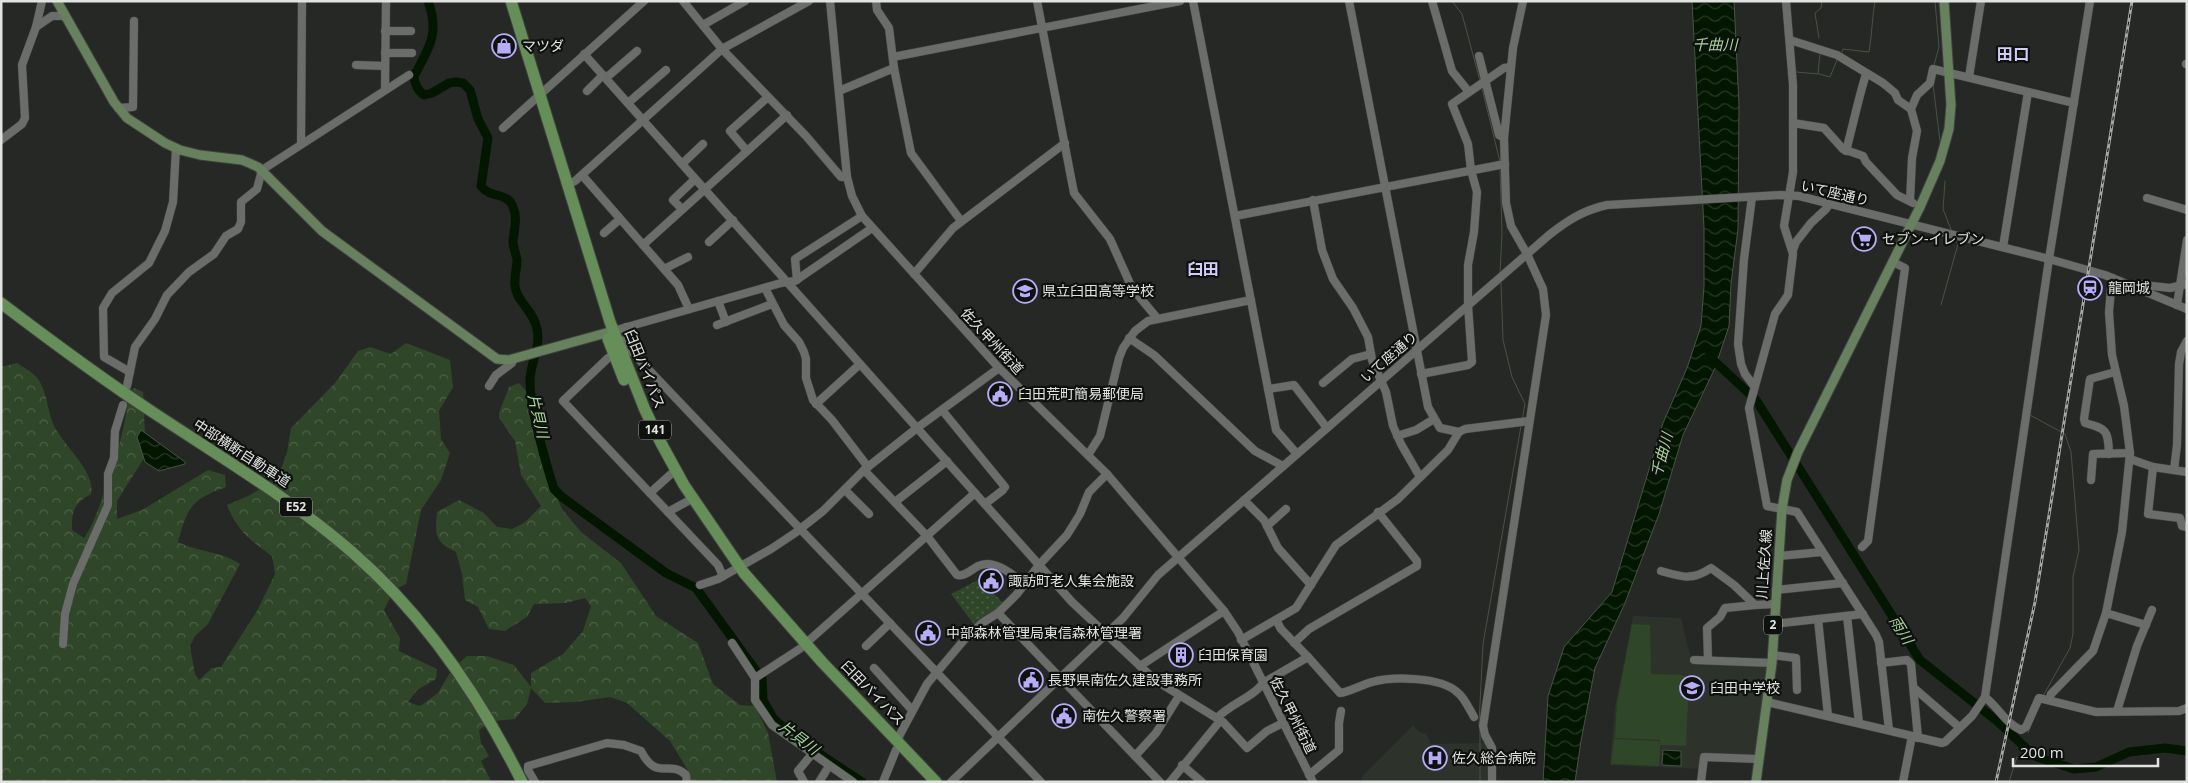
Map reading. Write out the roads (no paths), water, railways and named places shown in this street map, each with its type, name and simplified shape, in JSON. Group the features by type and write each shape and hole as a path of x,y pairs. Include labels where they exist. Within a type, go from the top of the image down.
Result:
{"highway":[{"name":"臼田バイパス","path":"504,1 567,185 610,332 614,355 639,413 671,474 717,548 803,646 897,745 936,782"},
{"name":"臼田バイパス","path":"511,1 537,96 610,332 661,442 684,485 736,568"},
{"name":"中部横断自動車道","path":"1,303 102,378 290,502 354,554 408,610 453,667 478,703 522,782"},
{"name":"中部横断自動車道","path":"1,310 98,383 287,507 350,558 404,614 443,663 498,746 517,782"},
{"name":"臼田バイパス","path":"897,745 926,782"}],"main road":[{"path":"57,1 118,108 138,126 176,148 200,155 249,162 262,170 307,218 351,253 490,355 501,360 513,359 610,332"},
{"name":"2","path":"1893,262 1933,180 1947,140 1950,105 1944,1"},
{"name":"川上佐久線","path":"1756,782 1772,659 1785,488 1798,452 1893,262"}],"street":[{"path":"1,140 22,124 25,118 22,68 36,27 42,1"},
{"path":"301,144 302,1"},
{"path":"385,90 386,1"},
{"path":"502,128 644,1"},
{"path":"683,1 722,49 787,115 841,177 847,178"},
{"path":"703,25 745,1"},
{"path":"567,185 582,175 722,49 809,1"},
{"name":"佐久甲州街道","path":"830,1 847,178 852,196 862,216 999,368 1107,474 1224,611 1242,640 1311,778"},
{"path":"876,1 877,10 889,28 894,68 911,153 961,221"},
{"path":"1037,1 1074,193 1110,239 1132,288 1157,318"},
{"path":"893,57 1180,1"},
{"path":"1193,1 1276,430 1296,454"},
{"path":"1348,1 1427,403 1440,428 1459,432"},
{"path":"1432,1 1452,71 1469,92"},
{"path":"1492,782 1492,748 1485,735 1483,726 1524,422 1546,309 1544,289 1508,217 1501,165 1511,67 1523,1"},
{"path":"1786,1 1794,123 1792,136 1793,172 1784,226 1793,250"},
{"path":"1969,77 1981,1"},
{"path":"1767,702 1944,743 1974,713 1984,699 2049,258 2090,1"},
{"path":"36,27 52,16 65,16"},
{"path":"118,108 133,106 134,21"},
{"path":"385,31 411,31"},
{"path":"1790,40 1838,55 1882,83 1895,93 1898,100 1911,109"},
{"path":"586,90 637,51"},
{"path":"385,53 412,53"},
{"path":"584,54 1072,602 1155,680 1219,719 1228,726 1247,748 1267,732 1283,723"},
{"path":"1479,56 1483,84 1499,135 1504,138"},
{"path":"356,65 385,66"},
{"path":"1421,374 1472,363 1468,305 1468,265 1474,232 1477,192 1471,170 1468,144 1451,106 1454,101 1483,84 1504,68 1511,67"},
{"path":"839,91 894,68"},
{"path":"1910,202 1912,158 1916,132 1911,109 1917,95 1930,82 1934,69 2074,103"},
{"path":"628,103 666,70"},
{"path":"1846,151 1854,124 1856,104 1866,74"},
{"path":"127,386 135,347 167,295 189,272 214,254 226,236 238,230 241,222 241,202 257,189 262,170 409,75"},
{"path":"2003,247 2028,92"},
{"path":"747,151 730,131 768,97"},
{"path":"643,245 787,115"},
{"path":"1794,123 1824,128 1846,151 1863,156 1866,162 1897,195 1920,207"},
{"path":"914,274 948,232 1065,143"},
{"path":"682,164 703,144"},
{"path":"130,372 104,357 103,308 112,293 149,263 165,231 174,202 176,148"},
{"path":"1234,216 1501,165"},
{"path":"582,175 682,290 689,309"},
{"path":"682,209 674,200 695,179"},
{"name":"いて座通り","path":"951,782 1128,612 1150,582 1549,235 1578,215 1607,205 1790,195 1830,203 1911,225 2049,258 2112,278 2187,309"},
{"path":"1749,197 1738,344 1741,364 1753,387"},
{"path":"2147,198 2187,210"},
{"path":"1313,200 1322,250 1333,279 1364,329 1397,436 1420,477"},
{"path":"1830,203 1796,242 1793,250 1788,295 1775,314 1749,404 1766,503 1771,508 1797,512 1879,642 1889,730"},
{"path":"797,280 795,259 862,216"},
{"path":"604,233 620,219"},
{"path":"709,242 733,220"},
{"path":"610,332 797,280 872,228"},
{"path":"2177,305 2184,285 2187,240"},
{"path":"664,269 688,257"},
{"path":"1862,547 1868,541 1905,268 1893,262"},
{"path":"2045,699 2093,651 2106,612 2122,532 2130,456 2124,406 2115,372 2110,336 2112,278"},
{"path":"2131,286 2134,284 2170,288 2184,285"},
{"path":"766,288 772,304 784,325 799,342 806,359 806,378 809,390 816,404 832,420 866,469 927,536 956,575 962,576 980,565 988,565 1004,569 1025,584"},
{"path":"1088,455 1098,441 1111,398 1119,358 1129,338 1142,325 1157,318 1251,300"},
{"path":"718,301 726,322"},
{"path":"717,325 772,304"},
{"path":"626,327 628,332 626,343 629,349 1040,782"},
{"path":"1129,338 1154,355 1255,451 1283,466"},
{"path":"2174,470 2177,445 2179,364 2181,352 2187,341"},
{"path":"1323,384 1352,359 1371,354"},
{"path":"614,355 608,358 563,401 718,565 722,576"},
{"path":"489,386 496,375 510,366 513,359"},
{"path":"816,404 860,364"},
{"path":"700,585 722,576 771,549 800,529 823,511 866,469 917,428 999,368"},
{"path":"2109,454 2106,432 2101,427 2084,423 2084,419 2090,379 2115,372"},
{"path":"1268,389 1294,385 1327,428"},
{"path":"63,644 65,614 74,584 108,506 108,474 114,458 115,431 123,405"},
{"path":"942,410 1004,489 985,504"},
{"path":"1397,436 1416,430 1434,419"},
{"path":"1242,640 1296,608 1336,545 1398,499 1448,450 1459,432 1465,429 1524,422"},
{"path":"2091,480 2093,454 2130,456 2153,467 2187,472"},
{"path":"895,502 947,461"},
{"path":"2153,467 2148,514 2180,518 2182,526 2187,528"},
{"path":"650,493 671,474"},
{"path":"883,782 912,710 936,673 967,637 998,612 1025,584 1039,565 1067,535 1080,514 1089,492 1107,474"},
{"path":"845,490 869,514"},
{"path":"755,678 803,646 975,492"},
{"path":"1244,500 1264,520 1278,548 1311,585"},
{"path":"668,512 688,502"},
{"path":"1267,526 1286,510"},
{"path":"1294,643 1309,629 1417,566 1416,561 1378,512"},
{"path":"1779,556 1822,552"},
{"path":"1661,572 1682,577 1692,577 1700,575 1711,568 1734,585 1755,605"},
{"path":"1776,590 1843,583"},
{"path":"1708,660 1707,628 1720,617 1725,608 1775,604"},
{"path":"2117,711 2137,646 2152,610"},
{"path":"1140,666 1224,611"},
{"path":"998,612 1160,782"},
{"path":"2106,612 2146,625"},
{"path":"1774,624 1863,614"},
{"path":"1847,616 1858,723"},
{"path":"1818,619 1828,716"},
{"path":"1276,620 1281,629 1340,692 1344,693 1354,687 1387,678 1426,680 1456,691 1474,718"},
{"path":"866,646 890,623"},
{"path":"732,643 755,678 754,696 764,715 780,731 854,782"},
{"path":"1170,782 1219,719 1236,702 1260,688 1263,683 1308,657"},
{"path":"1694,660 1796,658 1797,690"},
{"path":"1882,663 1907,660 1910,664 1914,688 1915,737 1903,782"},
{"path":"874,668 912,710"},
{"path":"1914,688 1959,727"},
{"path":"1135,756 1156,733 1179,696"},
{"path":"1984,699 1995,706 2004,718 2021,730 2024,730 2039,698 2096,712 2179,711 2187,708"},
{"path":"1311,778 1339,750 1341,711"},
{"path":"535,782 528,770 528,766 607,744 624,745 642,751 652,767 680,770 686,775 687,782"},
{"path":"804,782 798,771 812,754"},
{"path":"1701,782 1704,757 1758,759"},
{"path":"819,782 829,766"},
{"path":"1182,766 1202,782"}],"water":[{"name":"千曲川","path":"1692,1 1734,1 1739,105 1738,229 1731,284 1729,326 1715,368 1683,435 1659,514 1625,603 1595,668 1575,782 1543,782 1548,696 1564,647 1612,592 1663,423 1687,368 1701,326 1704,286 1704,228"},
{"path":"141,430 185,462 185,464 159,471 145,462 137,437"},
{"path":"1663,750 1681,751 1681,766 1662,765"}],"waterway":[{"name":"片貝川","path":"428,1 433,32 428,49 414,76 415,81 418,89 424,95 432,93 449,83 456,82 463,83 470,90 478,119 488,138 481,186 489,193 507,199 513,207 515,220 513,244 517,260 515,286 518,297 535,323 538,336 537,349 530,374 532,406 554,489 562,497 666,573 696,588 762,679 763,700 773,718 794,737 862,782"},
{"path":"1452,1 1462,14 1480,81"},
{"path":"1819,38 1815,13 1821,8 1822,1"},
{"path":"1842,52 1843,49 1869,52 1875,1"},
{"path":"1934,65 1939,47 1935,1"},
{"path":"1796,72 1818,74 1820,53"},
{"path":"1819,74 1830,77 1837,60"},
{"path":"1933,84 1940,141"},
{"path":"1482,88 1500,162"},
{"path":"1500,168 1502,233 1500,274"},
{"path":"1945,181 1943,209 1952,232"},
{"path":"1941,305 1958,244 1953,238"},
{"path":"1501,283 1503,340 1512,377 1525,404 1522,420"},
{"name":"雨川","path":"1709,356 1756,400 1920,660 1997,721 2029,751 2037,757 2074,769 2096,767 2129,752 2165,748 2187,751"},
{"path":"2030,415 2065,434 2071,452 2079,550 2073,577 2073,634 2070,648 2043,696"},
{"path":"1479,724 1483,644 1521,426"},
{"path":"2028,733 2033,720"},
{"path":"1480,728 1480,782"},
{"path":"2009,782 2017,757"}],"railway":[{"path":"1996,782 2035,602 2132,1"}],"place":[{"name":"マツダ","path":"504,46"},
{"name":"セブン-イレブン","path":"1864,239"},
{"name":"龍岡城","path":"2090,288"},
{"name":"県立臼田高等学校","path":"1025,291"},
{"name":"臼田荒町簡易郵便局","path":"1000,394"},
{"name":"諏訪町老人集会施設","path":"991,581"},
{"name":"中部森林管理局東信森林管理署","path":"928,633"},
{"name":"臼田保育園","path":"1181,655"},
{"name":"長野県南佐久建設事務所","path":"1031,680"},
{"name":"臼田中学校","path":"1692,688"},
{"name":"南佐久警察署","path":"1064,716"},
{"name":"佐久総合病院","path":"1435,758"}],"district":[{"name":"田口","path":"2013,54"},
{"name":"臼田","path":"1203,269"}]}
